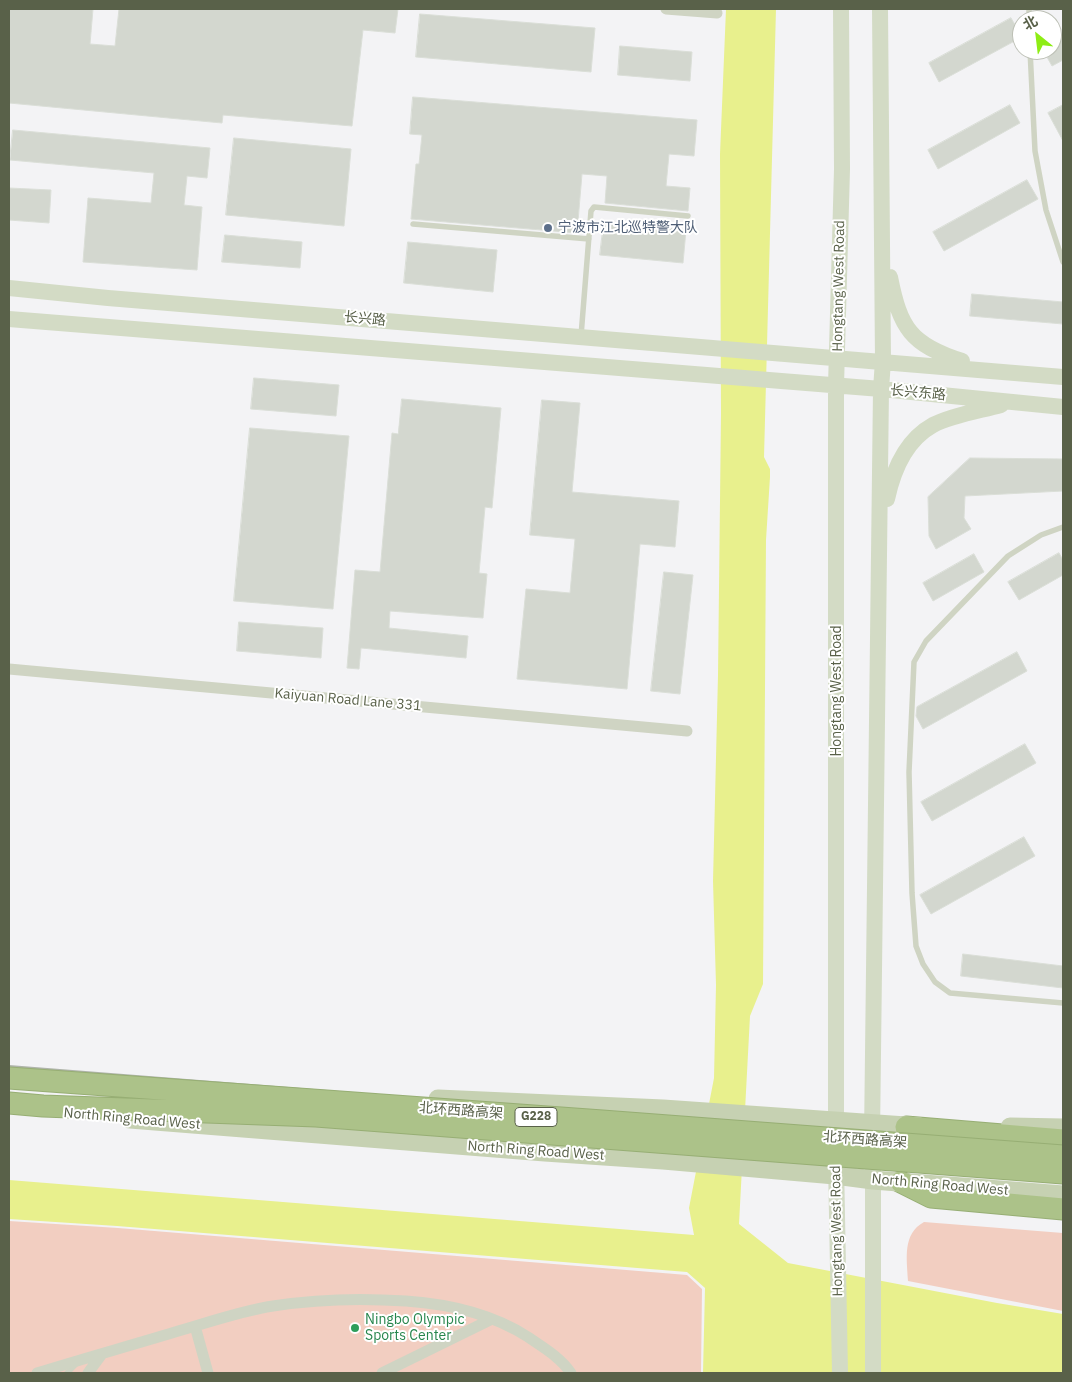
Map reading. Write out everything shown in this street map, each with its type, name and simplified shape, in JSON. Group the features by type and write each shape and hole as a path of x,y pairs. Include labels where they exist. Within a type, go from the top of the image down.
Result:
{"highway":[{"name":"北环西路高架","path":"9,1078 290,1100 838,1137 1063,1156"},
{"name":"北环西路高架","path":"9,1103 43,1106 316,1116 1063,1173"},
{"path":"9,1113 43,1106"},
{"path":"906,1127 1063,1140"},
{"path":"901,1182 931,1197 1063,1210"}],"main road":[{"name":"Hongtang West Road","path":"840,1373 835,1175 837,1122 836,386 842,169 841,9"},
{"path":"873,1373 872,1125 881,389 883,361 880,9"},
{"path":"882,240 894,296 904,325 920,342 941,354 992,370"},
{"name":"长兴路","path":"9,288 108,298 774,352"},
{"name":"长兴路","path":"9,319 773,380"},
{"name":"长兴东路","path":"774,352 1063,377"},
{"name":"长兴东路","path":"773,380 1063,407"},
{"path":"879,538 891,479 900,459 917,438 940,423 962,415 1014,402"},
{"path":"9,1069 391,1097 663,1109 906,1127 1063,1128"},
{"name":"North Ring Road West","path":"9,1109 663,1160 784,1170 873,1180 1063,1195"}],"street":[{"path":"666,9 717,13"},
{"name":"Kaiyuan Road Lane 331","path":"9,669 687,731"},
{"path":"36,1373 196,1326 273,1306 323,1300 367,1299 426,1303 464,1309 492,1319 503,1323 545,1349 564,1362 571,1373"},
{"path":"382,1373 492,1319"},
{"path":"196,1326 208,1373"},
{"path":"88,1373 102,1354"}],"lane":[{"path":"1030,60 1035,151 1046,210 1063,262"},
{"path":"581,336 591,211 594,207 688,216"},
{"path":"413,224 589,239"},
{"path":"1063,527 1041,535 1008,556 926,641 914,662 909,772 912,893 916,946 923,964 935,982 950,993 1063,1003"},
{"path":"67,1373 80,1360"}],"shaded area":[{"path":"726,9 776,9 764,457 770,469 770,477 766,540 763,984 750,1016 739,1224 788,1263 1063,1314 1063,1373 703,1373 705,1288 687,1272 9,1219 9,1180 694,1235 689,1208 714,1078 716,985 713,881 721,414 720,154"},
{"name":"Ningbo Olympic Sports Center","path":"9,1221 118,1228 687,1275 702,1289 701,1373 9,1373"},
{"path":"924,1222 1063,1233 1063,1311 908,1281 907,1248 909,1240 917,1227"}],"building":[{"path":"9,9 93,9 90,44 115,46 119,9 398,9 395,33 363,30 352,126 223,115 222,123 9,103"},
{"path":"420,14 595,28 591,72 416,57"},
{"path":"1011,18 1012,20 1012,42 939,82 929,63"},
{"path":"1062,38 1063,60 1052,66 1049,60 1062,60"},
{"path":"620,46 692,52 690,81 618,75"},
{"path":"413,97 697,120 694,156 669,154 666,186 690,188 688,211 605,203 607,176 582,174 577,233 411,219 416,164 419,164 422,135 410,134"},
{"path":"1010,105 1020,123 938,169 928,150"},
{"path":"1063,105 1063,141 1048,113"},
{"path":"13,130 210,148 207,178 187,176 184,205 202,207 197,270 83,262 88,198 151,203 154,173 10,160"},
{"path":"234,138 351,149 344,226 226,215"},
{"path":"1027,180 1038,199 944,251 933,232"},
{"path":"9,188 51,190 49,223 9,220"},
{"path":"604,222 686,230 683,263 600,255"},
{"path":"225,235 302,242 300,268 222,262"},
{"path":"408,242 497,250 493,292 404,283"},
{"path":"972,294 1063,302 1063,324 970,316"},
{"path":"254,378 339,385 336,416 251,409"},
{"path":"402,399 501,408 492,508 485,507 479,573 487,574 483,618 390,611 389,628 468,636 466,658 361,648 359,669 347,668 355,570 380,572 392,433 398,434"},
{"path":"542,400 580,403 572,492 679,501 675,547 640,544 627,689 517,679 526,589 570,593 575,539 530,535"},
{"path":"250,428 349,436 333,609 234,601"},
{"path":"970,458 1063,459 1063,491 965,496 964,518 971,529 936,549 929,536 928,497"},
{"path":"1059,553 1063,560 1063,575 1019,600 1008,582"},
{"path":"974,554 984,572 933,601 923,583"},
{"path":"664,572 693,575 680,694 651,691"},
{"path":"239,622 323,628 321,658 237,651"},
{"path":"1017,652 1027,671 923,729 916,716 917,707"},
{"path":"1025,744 1036,763 932,821 921,802"},
{"path":"1024,837 1035,856 931,914 920,895"},
{"path":"963,954 1063,966 1063,988 961,976"}],"railway":[{"path":"9,1067 1063,1150"},
{"path":"9,1083 1063,1166"}],"place":[{"name":"宁波市江北巡特警大队","path":"548,228"},
{"name":"Ningbo Olympic Sports Center","path":"355,1328"}]}
